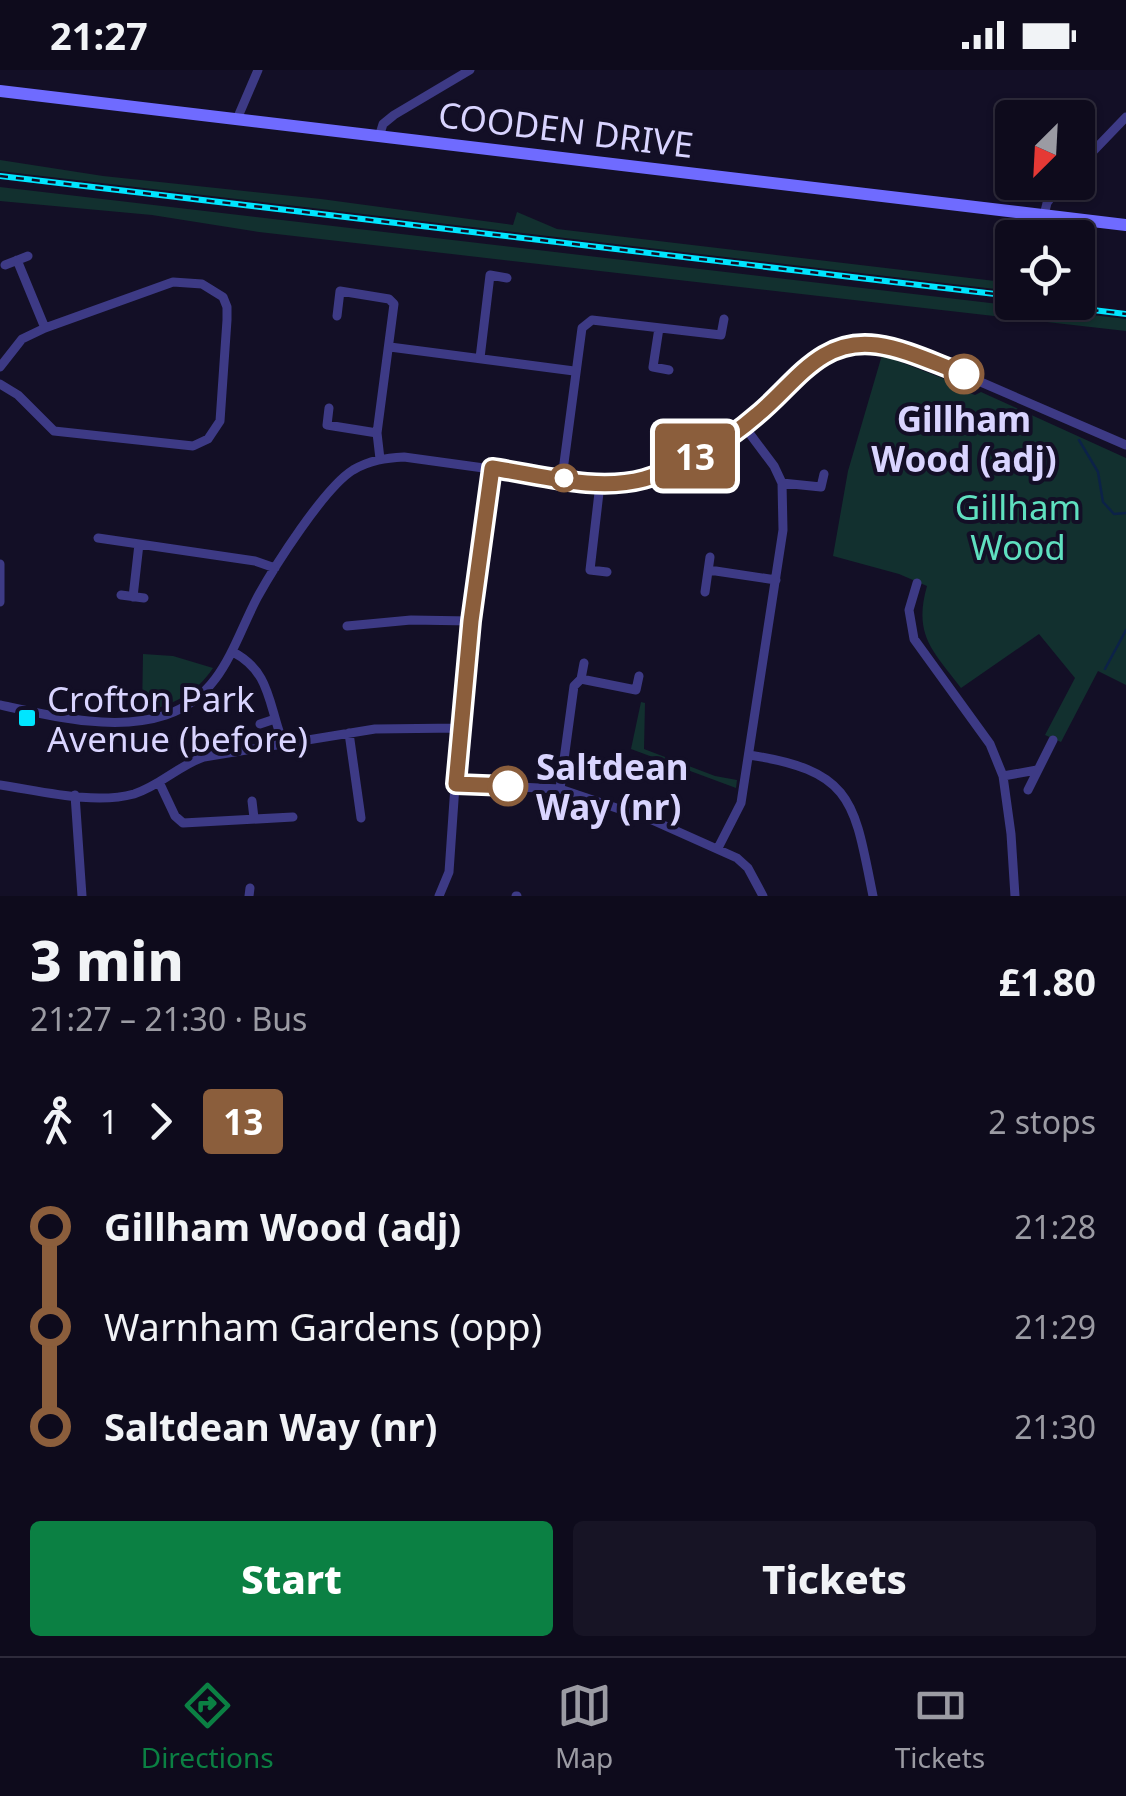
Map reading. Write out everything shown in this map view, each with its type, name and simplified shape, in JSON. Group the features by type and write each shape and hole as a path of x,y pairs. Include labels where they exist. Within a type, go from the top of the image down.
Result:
{"main road":[{"name":"COODEN DRIVE","path":"0,91 1126,225"}],"street":[{"path":"238,119 258,70"},
{"path":"379,137 383,124 394,114 470,70"},
{"path":"1095,150 1126,118"},
{"path":"1044,215 1049,200"},
{"path":"5,265 28,256"},
{"path":"18,260 45,328"},
{"path":"480,358 490,276 507,278"},
{"path":"0,367 22,338 173,282 202,284 216,290 227,306 220,420 208,439 193,446 67,434 46,426 18,394 0,384"},
{"path":"337,316 340,291 390,299 394,304 377,433 380,459"},
{"path":"562,478 582,328 592,320 722,335 724,320"},
{"path":"659,328 653,367 669,370"},
{"path":"0,705 101,721 141,721 169,714 194,701 225,668 275,568 348,473 380,459 404,457 600,484 647,478 678,465 744,426 809,363 840,347 876,344 953,370 1126,445"},
{"path":"390,347 574,371"},
{"path":"329,408 326,425 377,433"},
{"path":"718,848 741,803 784,505 782,484 774,466 744,426"},
{"path":"439,896 449,872 459,728 492,468"},
{"path":"782,484 822,487 824,474"},
{"path":"600,484 590,570 606,572"},
{"path":"98,538 275,568"},
{"path":"133,597 139,544"},
{"path":"706,592 710,558"},
{"path":"0,564 0,602"},
{"path":"708,570 776,580"},
{"path":"918,582 909,610 914,640 990,744 1002,776 1015,896"},
{"path":"121,595 144,598"},
{"path":"361,640 352,626 411,620 471,621"},
{"path":"233,652 252,662 262,678 279,732"},
{"path":"560,789 574,686 581,679 584,663"},
{"path":"581,679 636,690 639,676"},
{"path":"260,724 275,720"},
{"path":"0,785 75,795 122,796 159,782 188,762 204,757 404,727 459,728"},
{"path":"349,734 361,818"},
{"path":"1028,790 1053,740"},
{"path":"750,755 805,766 842,794 854,812 873,896"},
{"path":"1002,776 1037,770"},
{"path":"159,782 174,816 184,823 293,817"},
{"path":"456,784 560,789 618,807 718,848 748,868 763,896"},
{"path":"75,795 82,896"},
{"path":"252,801 254,818"},
{"path":"347,807 360,807"}],"green space":[{"path":"0,160 513,225 517,212 557,229 995,281 995,289 0,171"},
{"path":"0,187 995,304 995,316 259,232 152,215 0,201"},
{"path":"1095,315 1126,319 1126,331 1030,320 1095,320"},
{"name":"Gillham Wood","path":"882,355 955,383 959,389 975,395 981,392 1126,458 1126,685 1098,671 1061,742 1045,735 1075,678 1039,634 961,688 934,652 924,630 927,586 833,556 848,471"},
{"path":"143,654 173,656 213,668 182,698 142,712"},
{"path":"641,702 645,703 644,749 715,776 737,780 736,788 631,749"}],"waterway":[{"path":"1079,440 1098,472 1103,502 1114,514 1126,513"},
{"path":"1105,669 1126,630"}],"railway":[{"path":"0,176 995,294"},
{"path":"1095,310 1126,314"}],"bus line":[{"name":"13","path":"508,786 456,784 471,621 492,468 600,484 647,478 678,465 744,426 809,363 840,347 876,344 964,374"}],"place":[{"name":"Gillham Wood (adj)","path":"964,374"},
{"name":"Crofton Park Avenue (before)","path":"27,718"},
{"name":"Saltdean Way (nr)","path":"508,786"}]}
